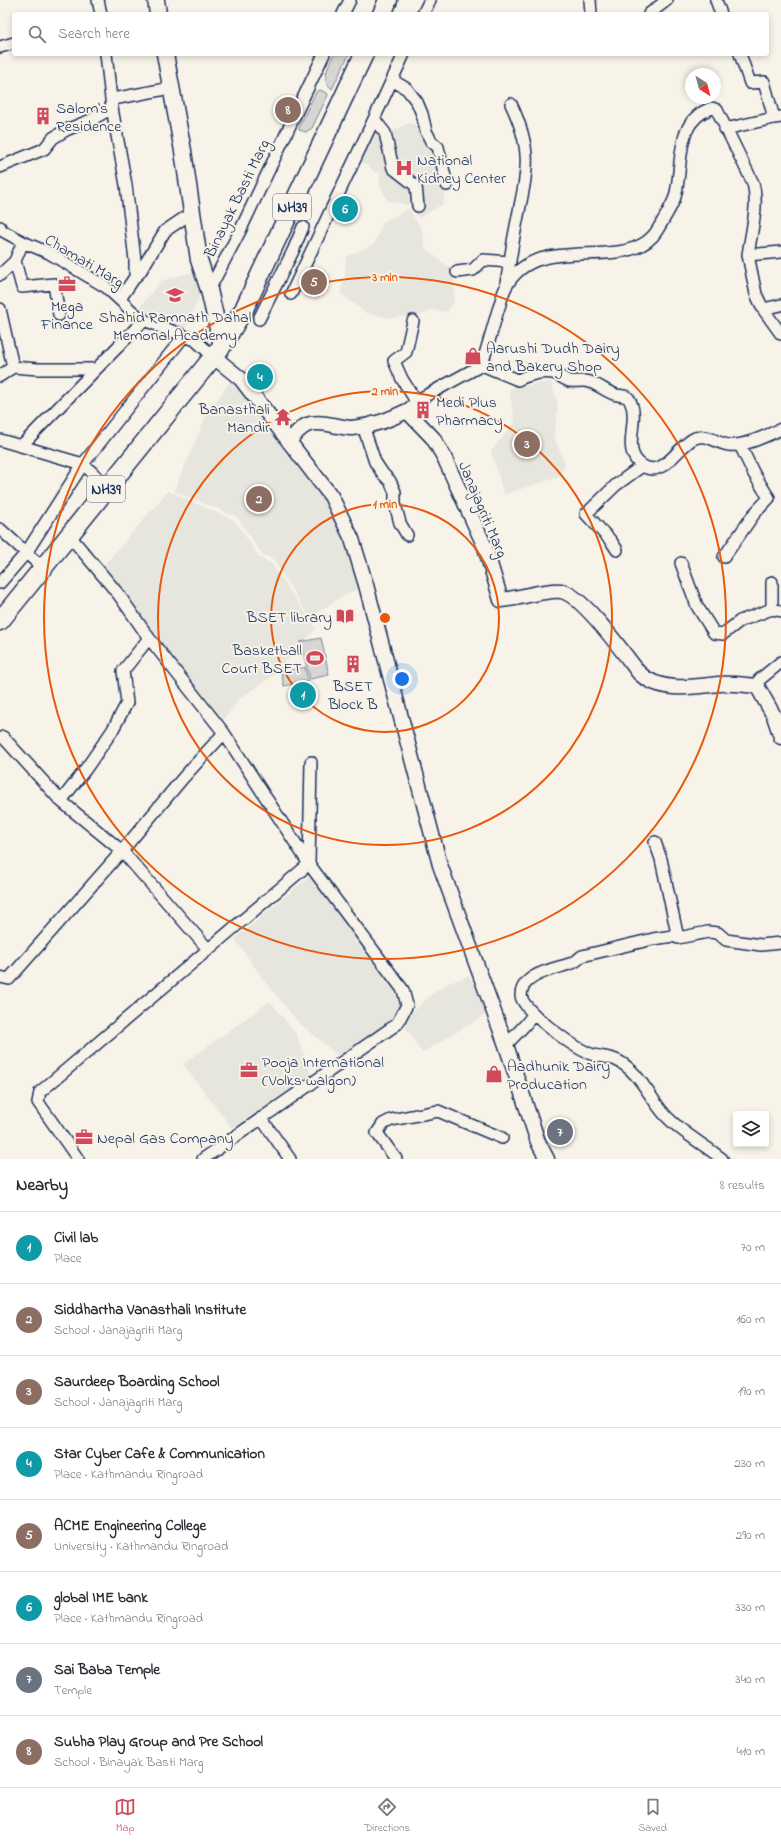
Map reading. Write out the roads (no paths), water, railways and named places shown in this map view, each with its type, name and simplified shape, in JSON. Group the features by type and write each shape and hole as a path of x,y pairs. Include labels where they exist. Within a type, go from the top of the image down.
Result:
{"highway":[{"path":"383,12 388,0"},
{"name":"NH39","path":"0,621 218,352 244,309 363,56"}],"main road":[{"path":"156,0 158,12"},
{"path":"165,56 183,151 199,260 209,290 218,352"}],"street":[{"path":"98,0 101,12"},
{"path":"344,12 350,0"},
{"path":"424,12 430,0"},
{"path":"590,0 591,12"},
{"path":"652,12 667,0"},
{"path":"716,0 720,12"},
{"path":"0,47 12,44"},
{"path":"106,56 112,103 126,185 135,260 135,277"},
{"name":"Binayak Basti Marg","path":"209,290 240,231 323,56"},
{"path":"291,294 403,56"},
{"path":"726,129 777,118 764,82 750,83 741,56"},
{"path":"392,80 407,89 416,102 422,114 426,131 431,141 438,146 447,185"},
{"path":"0,167 44,148 53,138 66,130 91,120 112,103 171,88"},
{"path":"289,442 304,425 329,424 350,428 379,424 482,365 505,288 525,187 527,164 523,134 511,104"},
{"path":"505,288 514,275 530,264 541,259 580,253 625,252 636,249 653,236 676,196 679,160 691,121 705,110 712,108 717,110 745,165 755,191 748,256 756,294 763,309 781,334"},
{"path":"374,119 385,133 392,168 416,186 418,206"},
{"path":"120,299 140,272 165,231 184,218 193,218"},
{"path":"259,319 293,251 303,227"},
{"name":"Chamati Marg","path":"0,229 22,242 49,253 106,287 134,313 144,320 195,340 218,352"},
{"path":"0,275 15,261 22,242"},
{"path":"748,256 781,252"},
{"path":"457,272 472,270 483,260 510,262"},
{"path":"15,261 22,287 54,284 59,315"},
{"path":"763,309 781,305"},
{"path":"0,310 13,367"},
{"path":"20,445 24,443 144,320"},
{"path":"412,406 394,361 406,352 413,321"},
{"path":"0,582 26,553 83,464 184,336"},
{"path":"218,352 241,379 331,496 352,539 368,593 440,865 506,1045 538,1142 547,1159"},
{"path":"482,365 518,380 526,376 553,372 568,380 589,381 616,395 626,396 630,400 634,414 631,448 633,455 642,466 653,469 661,467 693,439 703,436 730,445 740,445 781,429"},
{"path":"0,376 13,367 38,369 95,369"},
{"name":"Janajagriti Marg","path":"412,406 444,457 485,547 501,600 562,591 569,595 590,614 639,673 646,679 655,683 695,687 721,684 757,686"},
{"path":"363,426 375,462 390,481 395,492 395,504 398,517 407,535"},
{"path":"0,440 83,464 108,487"},
{"path":"724,557 754,514 769,498 754,474 740,445"},
{"path":"617,550 611,541 586,514 616,485 642,466"},
{"path":"0,529 42,568"},
{"path":"69,535 119,595 149,638 224,734 309,864 403,990 407,1005 397,1024 203,1159"},
{"path":"681,563 697,606 714,633 723,634 740,621 776,610 772,582"},
{"path":"61,801 103,744 127,703 123,671 149,638"},
{"path":"780,733 774,716 757,686 759,680 781,662"},
{"path":"0,977 9,979 122,851 183,778 224,734"},
{"path":"3,737 61,801 122,851 208,949"},
{"path":"78,1159 38,1102 40,1092 309,864 311,762"},
{"path":"655,842 661,859 678,938"},
{"path":"722,1159 684,1133 666,1116 631,1071 624,1065 616,1060 586,1052 533,1015 523,1002 521,995 526,983 539,974 574,963 582,956 591,953 653,939 673,936 678,938 708,932 718,933 726,940 762,945 781,943"},
{"path":"506,1045 533,1015"},
{"path":"396,1159 378,1133 383,1124 391,1120 438,1111 502,1138"},
{"path":"261,1118 290,1159"}],"place":[{"name":"Subha Play Group and Pre School","path":"288,110"},
{"name":"Salom's Residence","path":"43,116"},
{"name":"National Kidney Center","path":"404,168"},
{"name":"global IME bank","path":"345,209"},
{"name":"ACME Engineering College","path":"314,282"},
{"name":"Mega Finance","path":"67,284"},
{"name":"Shahid Ramnath Dahal Memorial Academy","path":"175,295"},
{"name":"Aarushi Dudh Dairy and Bakery Shop","path":"473,356"},
{"name":"Star Cyber Cafe & Communication","path":"260,377"},
{"name":"Medi Plus Pharmacy","path":"423,410"},
{"name":"Banasthali Mandir","path":"283,417"},
{"name":"Saurdeep Boarding School","path":"527,444"},
{"name":"Siddhartha Vanasthali Institute","path":"259,499"},
{"name":"BSET library","path":"345,616"},
{"name":"Basketball Court BSET","path":"315,658"},
{"name":"BSET Block B","path":"353,664"},
{"name":"Civil lab","path":"303,695"},
{"name":"Pooja International (Volks walgon)","path":"249,1070"},
{"name":"Aadhunik Dairy Producation","path":"494,1074"},
{"name":"Sai Baba Temple","path":"560,1132"},
{"name":"Nepal Gas Company","path":"84,1137"}]}
